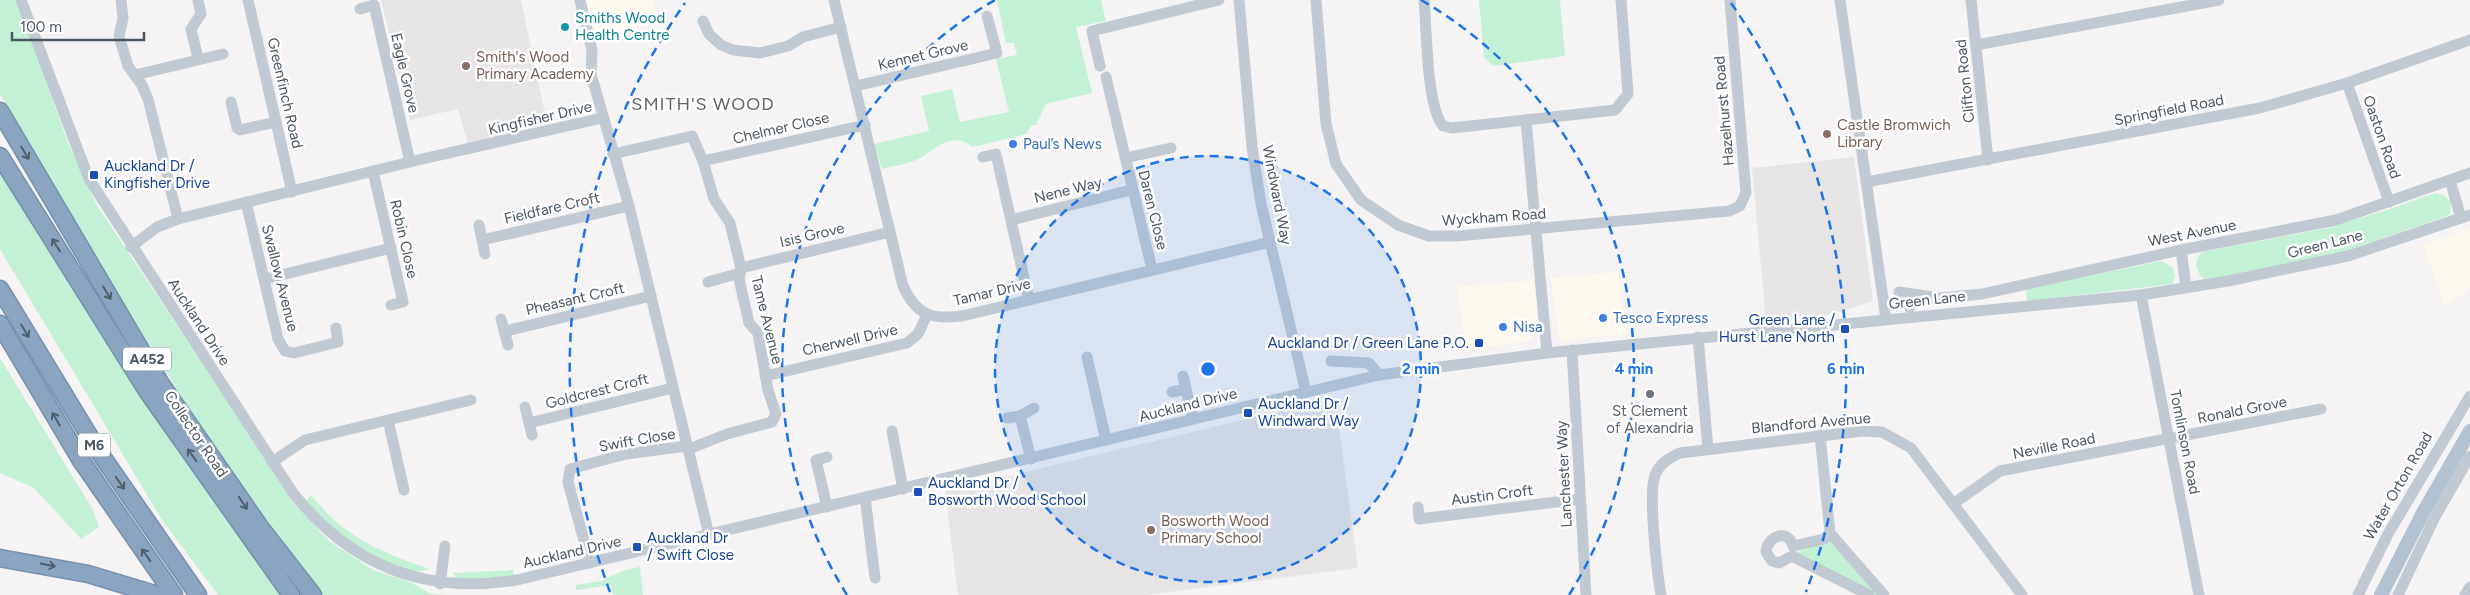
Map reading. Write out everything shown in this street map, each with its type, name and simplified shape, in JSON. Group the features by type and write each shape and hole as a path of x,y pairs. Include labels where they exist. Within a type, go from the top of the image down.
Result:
{"highway":[{"name":"Collector Road","path":"0,111 161,384 260,527 313,595"},
{"name":"Collector Road","path":"0,156 147,390 291,595"},
{"name":"M6","path":"0,289 99,452 198,595"},
{"name":"M6","path":"0,324 80,460 174,595"},
{"path":"0,558 48,564 124,583 158,595"}],"main road":[{"path":"2381,595 2430,514 2470,431"}],"street":[{"name":"Auckland Drive","path":"21,0 83,168 131,247 272,462 305,508 340,542 386,568 440,584 476,591 501,589 590,563 1306,392"},
{"path":"121,0 123,18 119,36 128,66 148,99 178,219"},
{"path":"198,0 201,14 192,29 198,59"},
{"name":"Greenfinch Road","path":"248,0 292,192"},
{"path":"580,0 592,50 591,74 602,118"},
{"path":"834,0 890,232 908,298 927,315"},
{"path":"1100,66 1092,30 1219,0"},
{"name":"Windward Way","path":"1239,0 1252,147 1261,204 1306,392"},
{"name":"Wyckham Road","path":"1316,0 1328,137 1336,164 1361,200 1398,226 1429,236 1535,230 1729,211"},
{"path":"1424,0 1431,92 1436,118 1443,126 1452,128 1615,110 1624,102 1628,94 1621,0"},
{"name":"Hazelhurst Road","path":"1729,211 1740,206 1746,193 1730,0"},
{"path":"1840,0 1886,319"},
{"name":"Clifton Road","path":"1971,0 1988,160"},
{"path":"1976,45 2219,0"},
{"name":"Eagle Grove","path":"360,8 374,5 410,162"},
{"name":"Kennet Grove","path":"856,86 997,53 987,16"},
{"path":"703,21 709,34 721,45 738,51 760,53 788,46 803,37 841,27"},
{"name":"Springfield Road","path":"1866,182 2260,108 2347,82 2470,40"},
{"path":"135,75 223,54"},
{"name":"Daren Close","path":"1106,77 1131,190 1152,269"},
{"name":"Oaston Road","path":"2347,82 2389,202"},
{"path":"231,102 237,128 240,130 276,122"},
{"name":"Kingfisher Drive","path":"131,247 157,227 178,219 410,162 602,118 629,206 709,535"},
{"path":"1526,120 1547,353"},
{"name":"Chelmer Close","path":"703,161 865,125"},
{"name":"Tame Avenue","path":"613,154 692,136 703,161 714,199 730,223 741,271 739,279 749,323 758,333 765,376 776,414 772,422 727,434 688,448"},
{"name":"Daren Close","path":"1124,158 1171,148"},
{"path":"983,157 996,154 1029,300"},
{"name":"Robin Close","path":"373,171 403,302 391,305"},
{"name":"West Avenue","path":"1899,292 1940,298 1982,294 2181,250 2336,220 2470,173"},
{"path":"2450,180 2465,216"},
{"name":"Nene Way","path":"1011,220 1131,190"},
{"name":"Swallow Avenue","path":"246,202 278,339 284,350 294,353 338,342 336,328"},
{"name":"Fieldfare Croft","path":"482,240 629,206"},
{"name":"Green Lane","path":"1306,392 1379,375 1547,353 2140,294 2236,280 2348,256 2465,216"},
{"path":"479,225 486,254"},
{"name":"Isis Grove","path":"708,282 741,271 890,232"},
{"name":"Tamar Drive","path":"927,315 943,318 962,316 1270,242"},
{"path":"265,279 391,248"},
{"path":"2181,250 2186,287"},
{"name":"Tomlinson Road","path":"2140,294 2199,595"},
{"path":"1910,308 1914,295"},
{"name":"Pheasant Croft","path":"506,331 651,296"},
{"name":"Cherwell Drive","path":"765,376 907,343 918,334 927,315"},
{"path":"501,319 506,331 508,345"},
{"path":"1698,337 1708,449"},
{"name":"Lanchester Way","path":"1572,350 1586,595"},
{"path":"1087,357 1106,440"},
{"path":"1331,361 1369,363 1379,375"},
{"path":"1183,376 1193,418"},
{"name":"Goldcrest Croft","path":"529,423 673,388"},
{"path":"1172,392 1186,389"},
{"name":"Water Orton Road","path":"2359,595 2388,534 2470,396"},
{"path":"272,462 305,440 471,400"},
{"name":"Goldcrest Croft","path":"525,407 532,435"},
{"path":"1007,418 1020,416 1034,408"},
{"name":"Ronald Grove","path":"2169,440 2321,409"},
{"path":"1020,416 1031,459"},
{"path":"388,420 404,490"},
{"path":"892,431 903,489"},
{"name":"Blandford Avenue","path":"1660,595 1652,491 1654,477 1668,458 1680,452 1820,435 1874,431 1896,438 1911,448 2022,595"},
{"path":"1820,435 1830,534 1884,595"},
{"name":"Neville Road","path":"1953,504 2000,471 2169,440"},
{"name":"Swift Close","path":"590,563 568,482 570,469 626,454 688,448"},
{"path":"2398,595 2430,514 2470,456"},
{"path":"827,457 816,460 827,507"},
{"path":"865,497 876,578"},
{"name":"Austin Croft","path":"1418,507 1419,519 1580,499"},
{"path":"1830,534 1824,539 1792,551 1869,595"},
{"path":"440,584 445,546"}],"shaded area":[{"name":"Smith's Wood Primary Academy","path":"381,0 521,0 547,124 468,144 458,109 410,120"},
{"path":"585,0 653,0 659,21 594,38"},
{"path":"1854,157 1873,301 1834,314 1766,321 1752,168"},
{"path":"2470,229 2470,288 2445,307 2423,245"},
{"path":"1618,272 1627,334 1559,341 1551,278"},
{"path":"1534,280 1538,328 1530,341 1466,350 1457,287"},
{"name":"Bosworth Wood Primary School","path":"1335,398 1358,568 1145,595 958,595 945,491"}],"green space":[{"path":"0,0 17,0 68,143 96,204 292,502 329,541 373,570 410,582 431,594 450,595 321,595 280,544 216,452 61,202 0,94"},
{"path":"997,0 1101,0 1106,21 1076,27 1092,93 1046,104 1036,125 1032,125 1026,134 973,147 958,140 945,142 916,160 882,169 874,144 929,131 921,96 952,89 960,122 1009,112 996,59 1017,55 1014,43 1006,43"},
{"path":"1479,0 1560,0 1565,56 1493,66 1484,57"},
{"path":"0,172 46,247 248,550 282,595 218,595 162,520 0,249"},
{"path":"2435,193 2445,196 2451,202 2450,215 2336,254 2204,280 2197,269 2197,259 2202,252 2328,228"},
{"path":"2162,261 2173,268 2175,276 2172,284 2027,301 2026,289"},
{"path":"0,358 92,508 99,527 81,539 34,488 0,473"},
{"path":"311,495 324,510 350,533 394,556 429,569 418,571 404,569 372,556 356,546 317,514 306,500"},
{"path":"1830,542 1851,560 1880,595 1875,595 1799,556 1797,552"},
{"path":"640,567 643,595 613,595 611,585 576,590 576,585 601,581 625,570"},
{"path":"513,570 514,576 459,580 452,573"}],"place":[{"name":"Smiths Wood Health Centre","path":"565,27"},
{"name":"Smith's Wood Primary Academy","path":"466,66"},
{"name":"Castle Bromwich Library","path":"1827,134"},
{"name":"Paul’s News","path":"1013,144"},
{"name":"Auckland Dr / Kingfisher Drive","path":"94,175"},
{"name":"Tesco Express","path":"1603,318"},
{"name":"Nisa","path":"1503,327"},
{"name":"Green Lane / Hurst Lane North","path":"1845,329"},
{"name":"Auckland Dr / Green Lane P.O.","path":"1479,343"},
{"name":"St Clement of Alexandria","path":"1650,394"},
{"name":"Auckland Dr / Windward Way","path":"1248,413"},
{"name":"Auckland Dr / Bosworth Wood School","path":"918,492"},
{"name":"Bosworth Wood Primary School","path":"1151,530"},
{"name":"Auckland Dr / Swift Close","path":"637,547"}],"district":[{"name":"SMITH'S WOOD","path":"703,104"}]}
